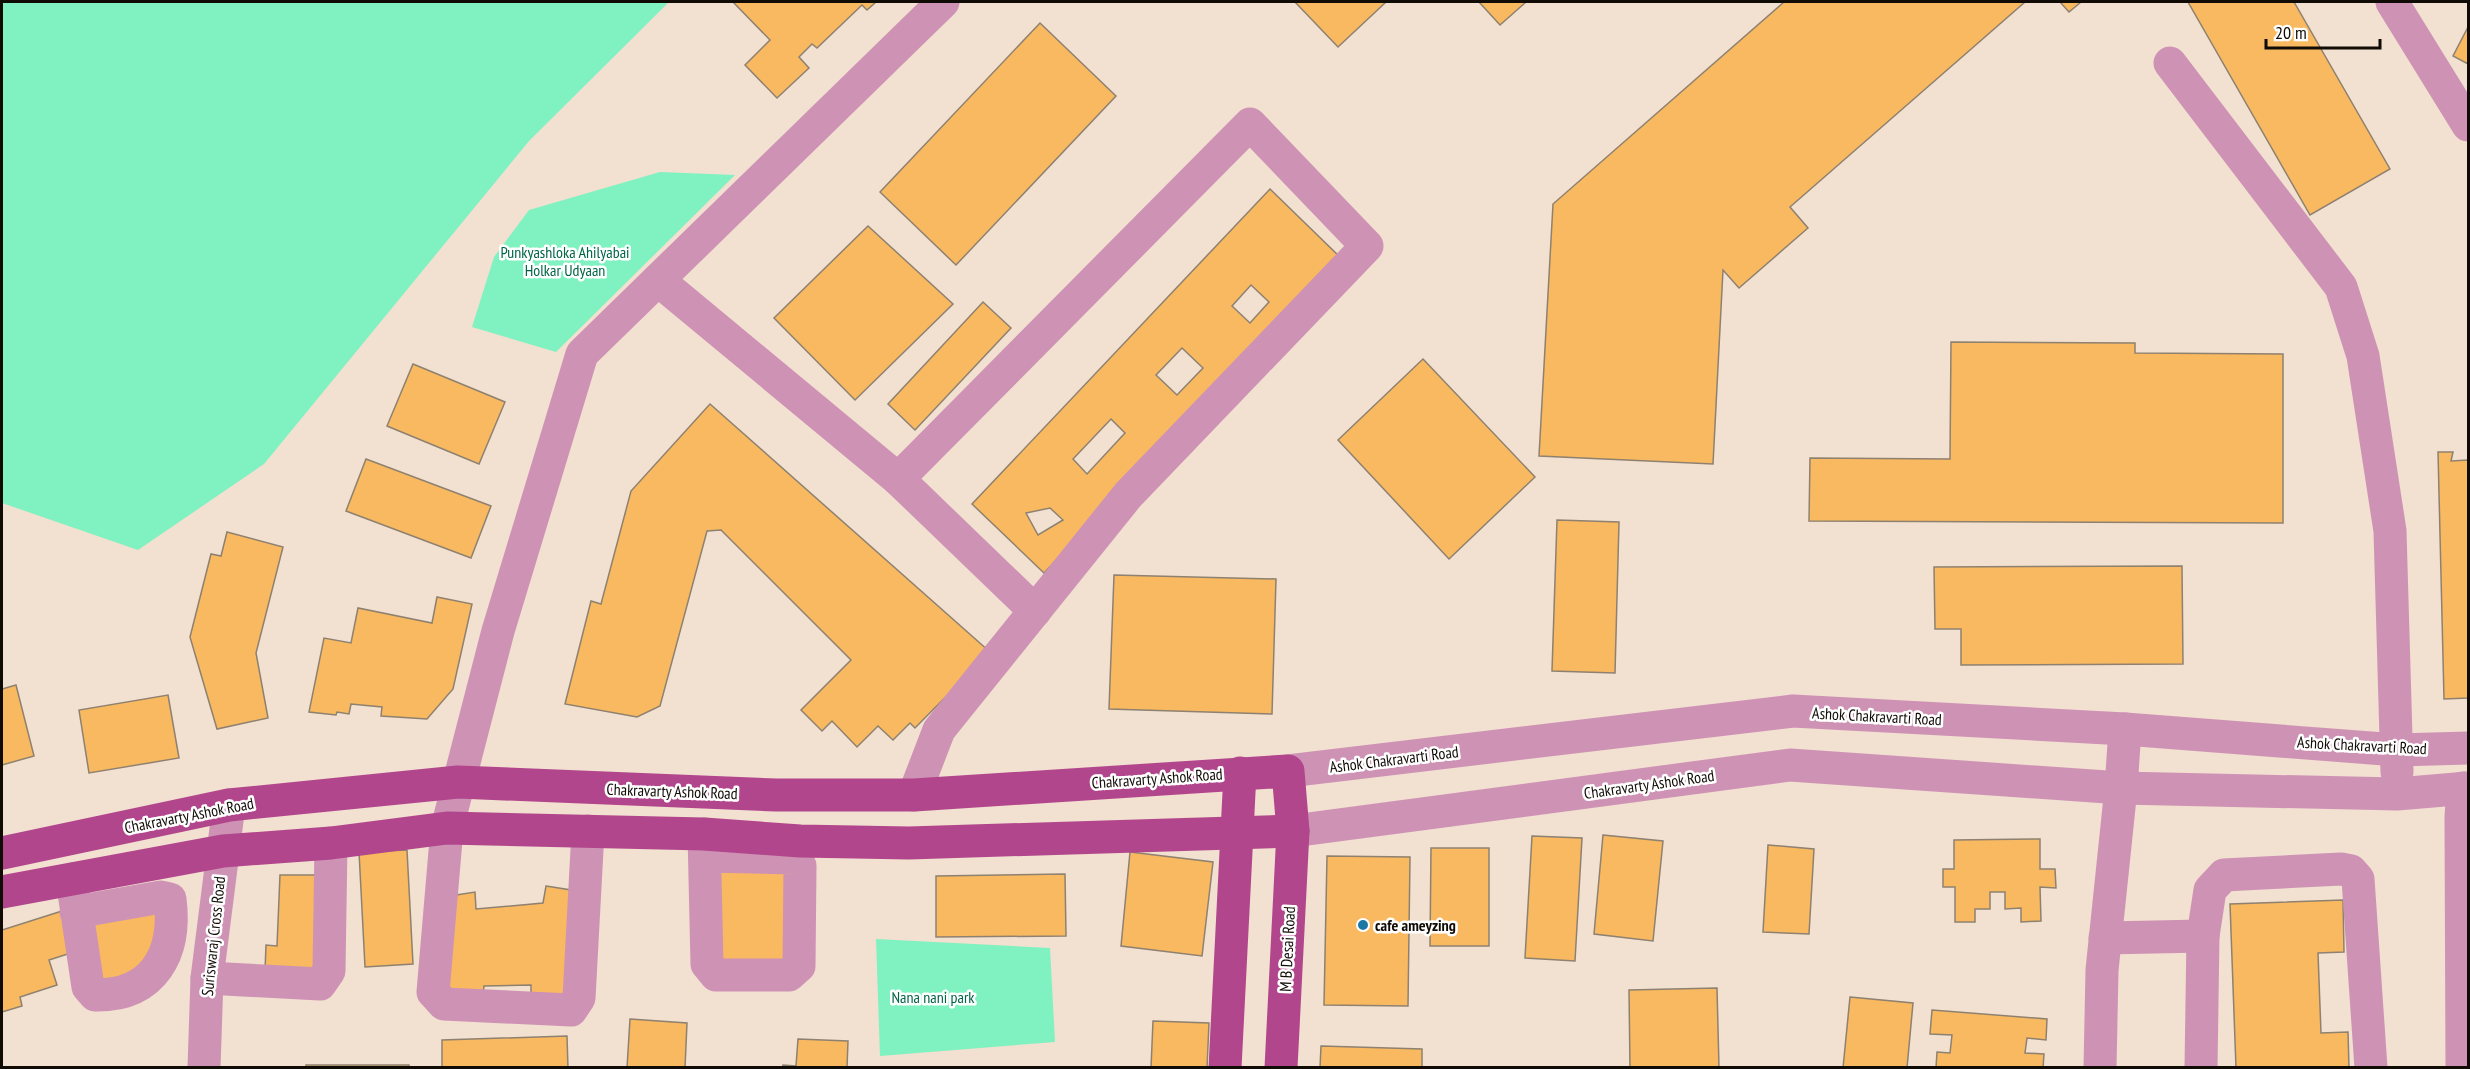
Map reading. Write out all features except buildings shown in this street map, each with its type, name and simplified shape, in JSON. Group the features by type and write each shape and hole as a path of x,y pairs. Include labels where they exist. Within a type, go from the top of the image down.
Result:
{"main road":[{"name":"Chakravarty Ashok Road","path":"2,853 229,805 458,782 776,795 914,795 1240,772 1288,771"},
{"path":"1288,771 1293,831"},
{"path":"1225,1068 1240,772"},
{"name":"Chakravarty Ashok Road","path":"2,892 223,851 331,843 447,828 588,831 705,845 800,841 909,843 1293,831"},
{"name":"M B Desai Road","path":"1281,1068 1293,831"}],"street":[{"path":"588,831 579,998 571,1010 444,1004 433,992 447,828 498,631 582,354 943,2"},
{"path":"2392,2 2469,125"},
{"path":"2170,63 2342,287 2363,356 2390,531 2397,794"},
{"path":"897,479 1250,124 1367,246 1128,495 939,730 914,795"},
{"path":"658,280 897,479 1035,611"},
{"name":"Ashok Chakravarti Road","path":"1288,771 1793,711 2125,729 2397,750 2469,748"},
{"path":"2100,1068 2102,970 2125,729"},
{"name":"Chakravarty Ashok Road","path":"1293,831 1790,765 2121,788"},
{"path":"2121,788 2397,794 2466,788 2461,817 2462,1068"},
{"name":"Suriswaraj Cross Road","path":"204,1068 208,968 229,805"},
{"path":"164,953 208,968 320,984 328,971 331,843"},
{"path":"2201,1068 2203,936 2210,891 2224,875 2341,869 2351,871 2358,879 2371,1068"},
{"path":"72,879 76,912 88,987 95,995 107,995 137,986 152,977 164,953 173,919 170,899 161,897 76,912"},
{"path":"2105,938 2203,936"}],"green space":[{"path":"2,2 669,2 529,141 264,464 138,550 2,503"},
{"name":"Punkyashloka Ahilyabai Holkar Udyaan","path":"660,172 735,175 556,352 472,327 494,257 529,210"},
{"name":"Nana nani park","path":"876,939 1050,948 1055,1042 880,1056"}],"place":[{"name":"cafe ameyzing","path":"1363,925"}]}
